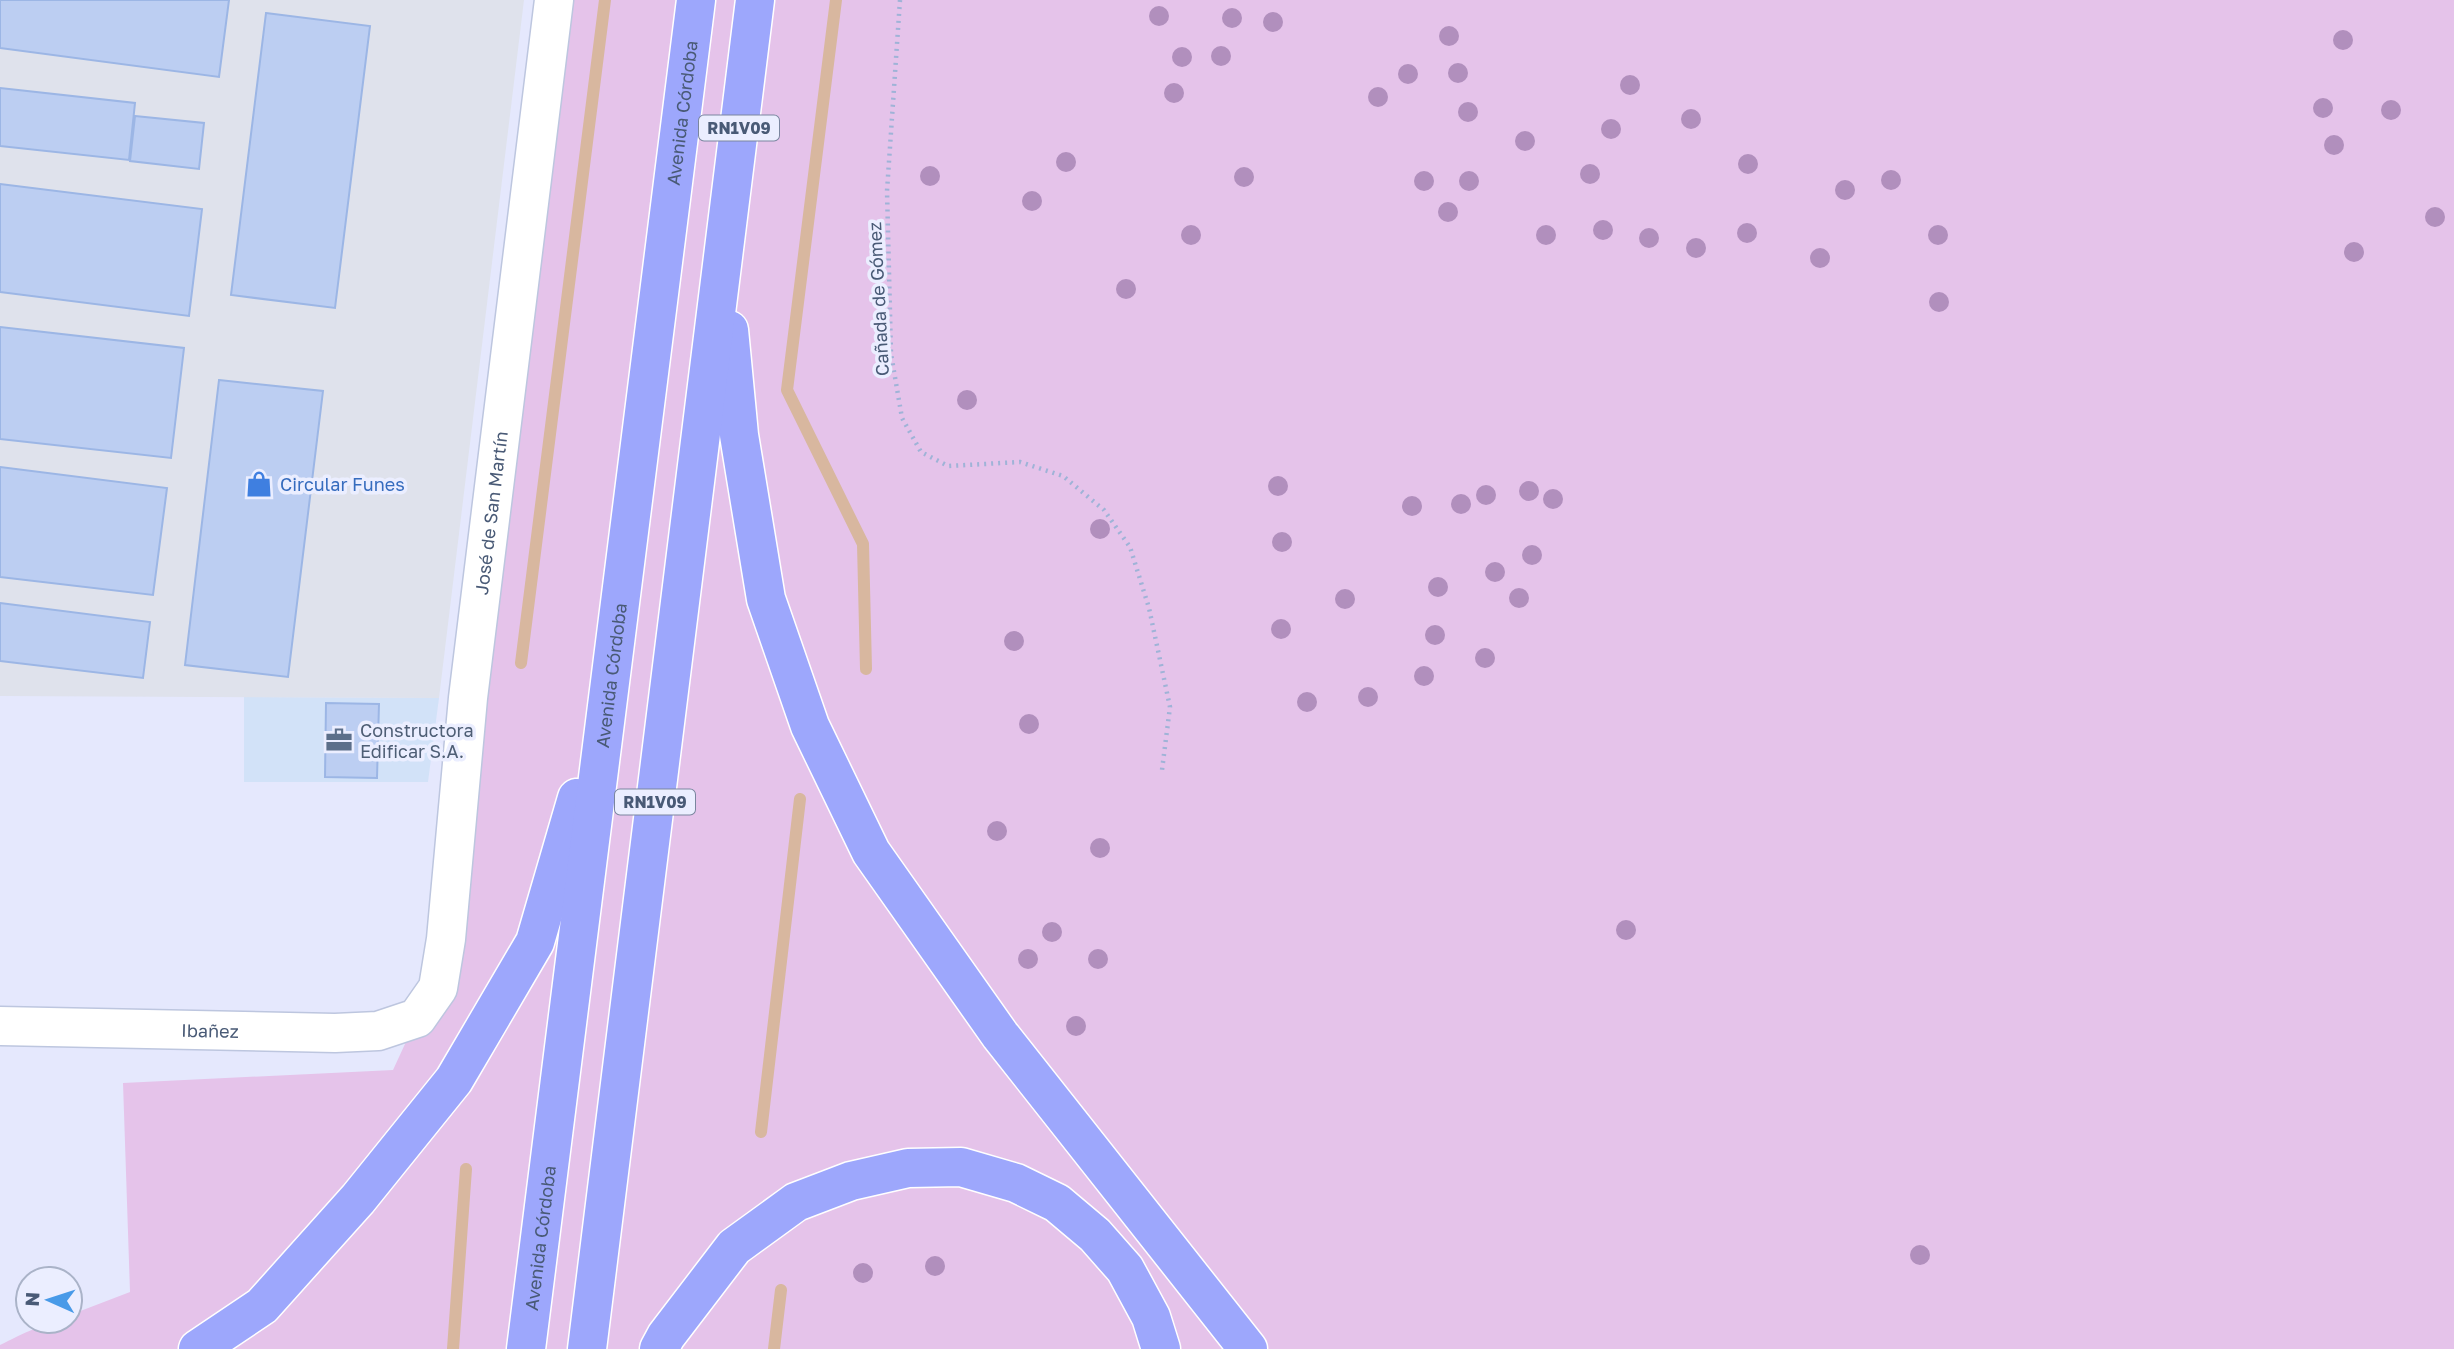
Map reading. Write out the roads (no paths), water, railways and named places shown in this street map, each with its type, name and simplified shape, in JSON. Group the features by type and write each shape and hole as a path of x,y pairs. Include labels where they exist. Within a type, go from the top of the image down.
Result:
{"main road":[{"name":"Avenida Córdoba","path":"526,1349 696,0"},
{"name":"RN1V09","path":"587,1349 755,0"},
{"path":"723,256 739,435 766,599 810,726 871,852 1000,1035 1248,1349"},
{"path":"198,1349 262,1306 358,1199 454,1080 536,942 611,682"},
{"path":"659,1349 702,1285 734,1247 796,1202 851,1181 908,1168 961,1167 1016,1183 1057,1203 1095,1235 1125,1269 1151,1317 1161,1349"}],"street":[{"name":"José de San Martín","path":"417,1018 438,988 446,939 468,698 554,0"},
{"name":"Ibañez","path":"0,1026 335,1032 378,1031 417,1018"}],"waterway":[{"path":"521,663 605,0"},
{"path":"836,0 787,390 863,544 866,669"},
{"path":"761,1132 800,799"},
{"path":"453,1349 466,1169"},
{"path":"774,1349 781,1290"}],"place":[{"name":"Circular Funes","path":"259,484"},
{"name":"Constructora Edificar S.A.","path":"339,740"}]}
